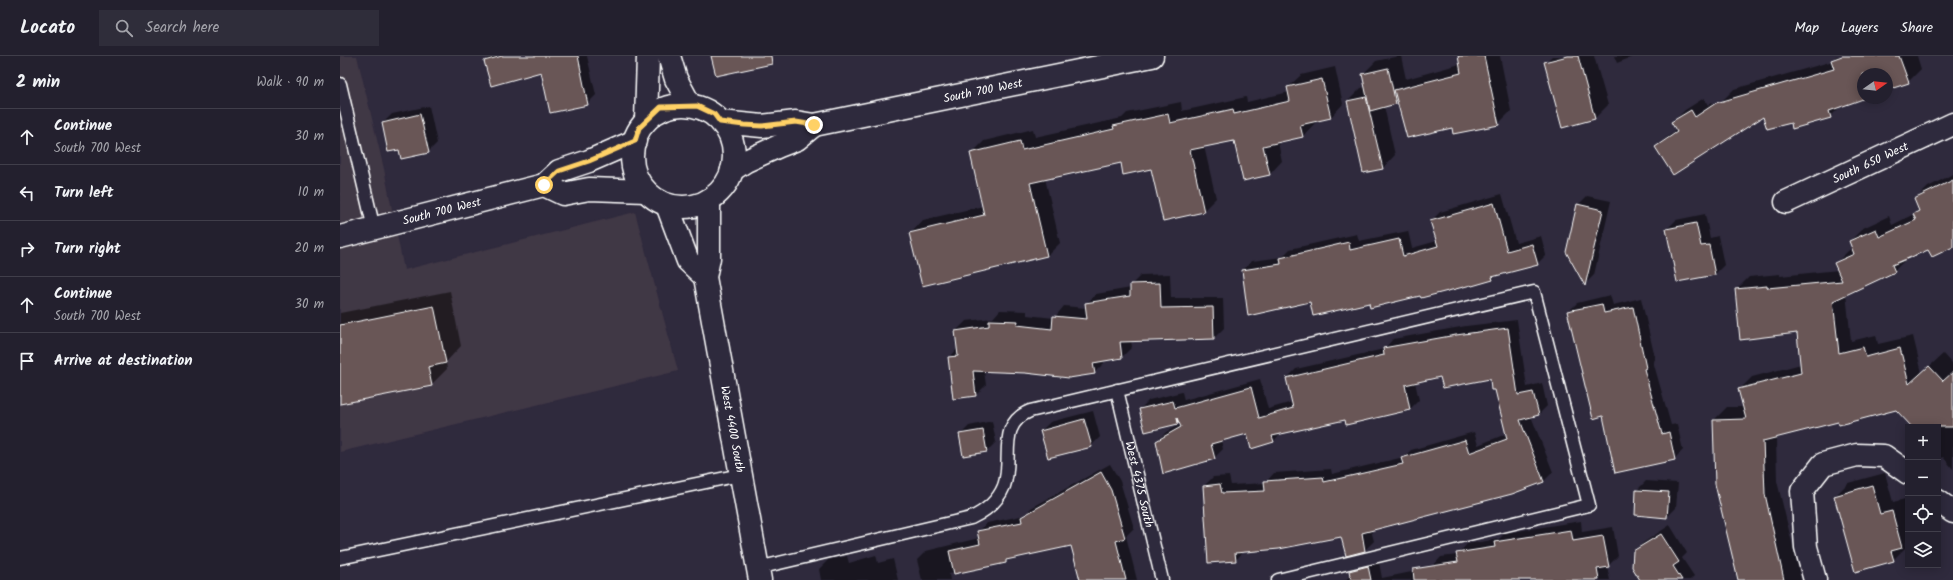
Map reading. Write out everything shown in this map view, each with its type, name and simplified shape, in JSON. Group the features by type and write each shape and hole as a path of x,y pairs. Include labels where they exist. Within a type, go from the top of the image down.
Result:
{"street":[{"path":"646,121 648,56"},
{"path":"669,56 676,79 690,105"},
{"name":"South 700 West","path":"720,122 762,126 796,122 814,125 1152,56"},
{"path":"690,105 697,106 714,114 726,127 733,143 734,161 732,170 729,179 719,193 704,203 686,207 667,205 651,196 635,176 631,160 632,145 635,141 639,128 661,107 690,105"},
{"name":"South 650 West","path":"1786,202 1953,124"},
{"name":"South 700 West","path":"732,170 746,161 797,139 814,125"},
{"name":"South 700 West","path":"340,237 544,185 559,171 589,161 635,141"},
{"path":"544,185 563,194 589,189 646,191"},
{"name":"West 4400 South","path":"709,200 709,258 705,278 759,574"},
{"path":"667,205 688,261 705,278"},
{"path":"1815,580 1806,547 1802,491 1823,464 1857,455 1884,456 1905,471"},
{"path":"1941,503 1953,512"}],"lane":[{"path":"340,84 374,229"},
{"path":"759,574 971,518 984,512 995,501 1004,485 1009,435 1012,425 1020,415 1030,411 1534,292 1589,505 1278,580"},
{"name":"West 4375 South","path":"1117,390 1162,580"},
{"path":"340,558 740,475"}],"shaded area":[{"path":"340,56 357,56 384,169 404,270 635,212 678,371 340,452"}],"building":[{"path":"502,56 578,56 588,105 550,113 541,72 491,86 484,61"},
{"path":"711,56 771,56 772,64 716,76"},
{"path":"1458,56 1484,56 1499,125 1453,134 1452,128 1407,138 1394,90 1461,73"},
{"path":"1568,56 1578,56 1595,119 1562,128 1544,62"},
{"path":"1842,56 1899,56 1909,83 1893,88 1893,68 1857,68 1857,101 1829,111 1831,118 1792,129 1791,123 1767,129 1763,117 1673,175 1655,147 1677,132 1671,122 1691,110 1695,117 1716,103 1834,69 1831,60"},
{"path":"1388,68 1396,104 1370,111 1362,74"},
{"path":"1322,79 1331,118 1300,125 1303,137 1263,146 1270,175 1243,181 1234,141 1190,150 1204,212 1163,221 1151,169 1123,175 1121,163 1030,183 1047,256 922,286 909,233 984,215 970,153 1020,141 1022,150 1114,129 1113,126 1168,114 1170,123 1233,109 1234,114 1290,101 1287,87"},
{"path":"1366,97 1383,169 1363,173 1347,101"},
{"path":"420,114 429,153 401,159 399,150 388,152 382,123"},
{"path":"1953,180 1953,247 1932,257 1928,250 1892,265 1895,272 1833,301 1839,353 1863,347 1866,357 1900,348 1909,384 1929,366 1943,381 1953,372 1953,427 1941,427 1941,424 1909,424 1896,410 1839,425 1838,422 1763,441 1765,494 1784,580 1738,580 1715,484 1713,420 1746,419 1738,389 1801,373 1797,333 1740,340 1735,289 1767,286 1767,288 1842,281 1834,263 1854,254 1849,241 1876,229 1879,237 1916,220 1913,214 1919,211 1914,199"},
{"path":"1494,203 1507,251 1532,244 1538,265 1492,277 1493,280 1472,286 1370,308 1369,303 1313,316 1310,302 1248,316 1242,270 1281,264 1280,258 1349,242 1350,250 1399,239 1403,256 1438,246 1430,221"},
{"path":"1577,204 1603,210 1585,286 1566,252"},
{"path":"1696,223 1701,246 1709,245 1715,275 1677,282 1666,229"},
{"path":"1160,283 1161,308 1213,307 1214,339 1120,342 1122,358 1093,363 1095,374 1069,378 1025,373 973,371 976,396 953,399 948,357 958,356 955,331 989,326 989,320 1018,321 1017,325 1052,329 1053,316 1087,319 1085,303 1130,296 1130,284"},
{"path":"1602,304 1604,313 1633,307 1646,368 1644,369 1662,434 1669,432 1675,460 1615,473 1603,416 1593,419 1567,311"},
{"path":"434,306 446,363 428,367 432,386 340,404 340,325"},
{"path":"1508,328 1518,395 1533,392 1539,415 1520,420 1544,482 1512,494 1362,533 1365,551 1346,556 1341,537 1279,549 1235,553 1236,561 1208,563 1203,486 1220,484 1222,493 1265,491 1264,481 1323,477 1324,482 1403,464 1401,458 1465,440 1469,453 1507,439 1495,390 1491,390 1490,379 1443,388 1440,377 1405,385 1410,410 1346,425 1345,420 1272,436 1274,442 1251,449 1247,434 1211,444 1215,459 1163,474 1156,441 1181,427 1177,418 1178,424 1145,432 1139,409 1173,401 1175,408 1251,387 1259,418 1293,408 1286,378 1384,355 1383,348 1456,335"},
{"path":"1084,419 1092,447 1048,458 1040,431"},
{"path":"983,430 987,452 963,456 959,434"},
{"path":"1101,472 1111,490 1125,538 1116,541 1126,580 1080,580 1071,546 1006,560 1006,563 954,574 949,551 980,544 977,531 1022,522 1021,517"},
{"path":"1872,485 1880,514 1892,511 1902,548 1891,551 1894,561 1855,572 1834,496"},
{"path":"1636,490 1669,492 1667,518 1635,515"},
{"path":"1571,530 1573,541 1603,536 1609,567 1597,569 1599,580 1414,580 1413,569 1458,562 1456,553 1495,547 1494,542"},
{"path":"1661,534 1679,562 1673,566 1682,580 1640,580 1632,567 1633,551"},
{"path":"1368,566 1371,580 1351,580 1349,571"}],"route":[{"path":"544,185 559,171 589,161 635,141 639,128 661,107 697,106 714,114 720,122 744,125 762,126 796,122 814,125"}]}
